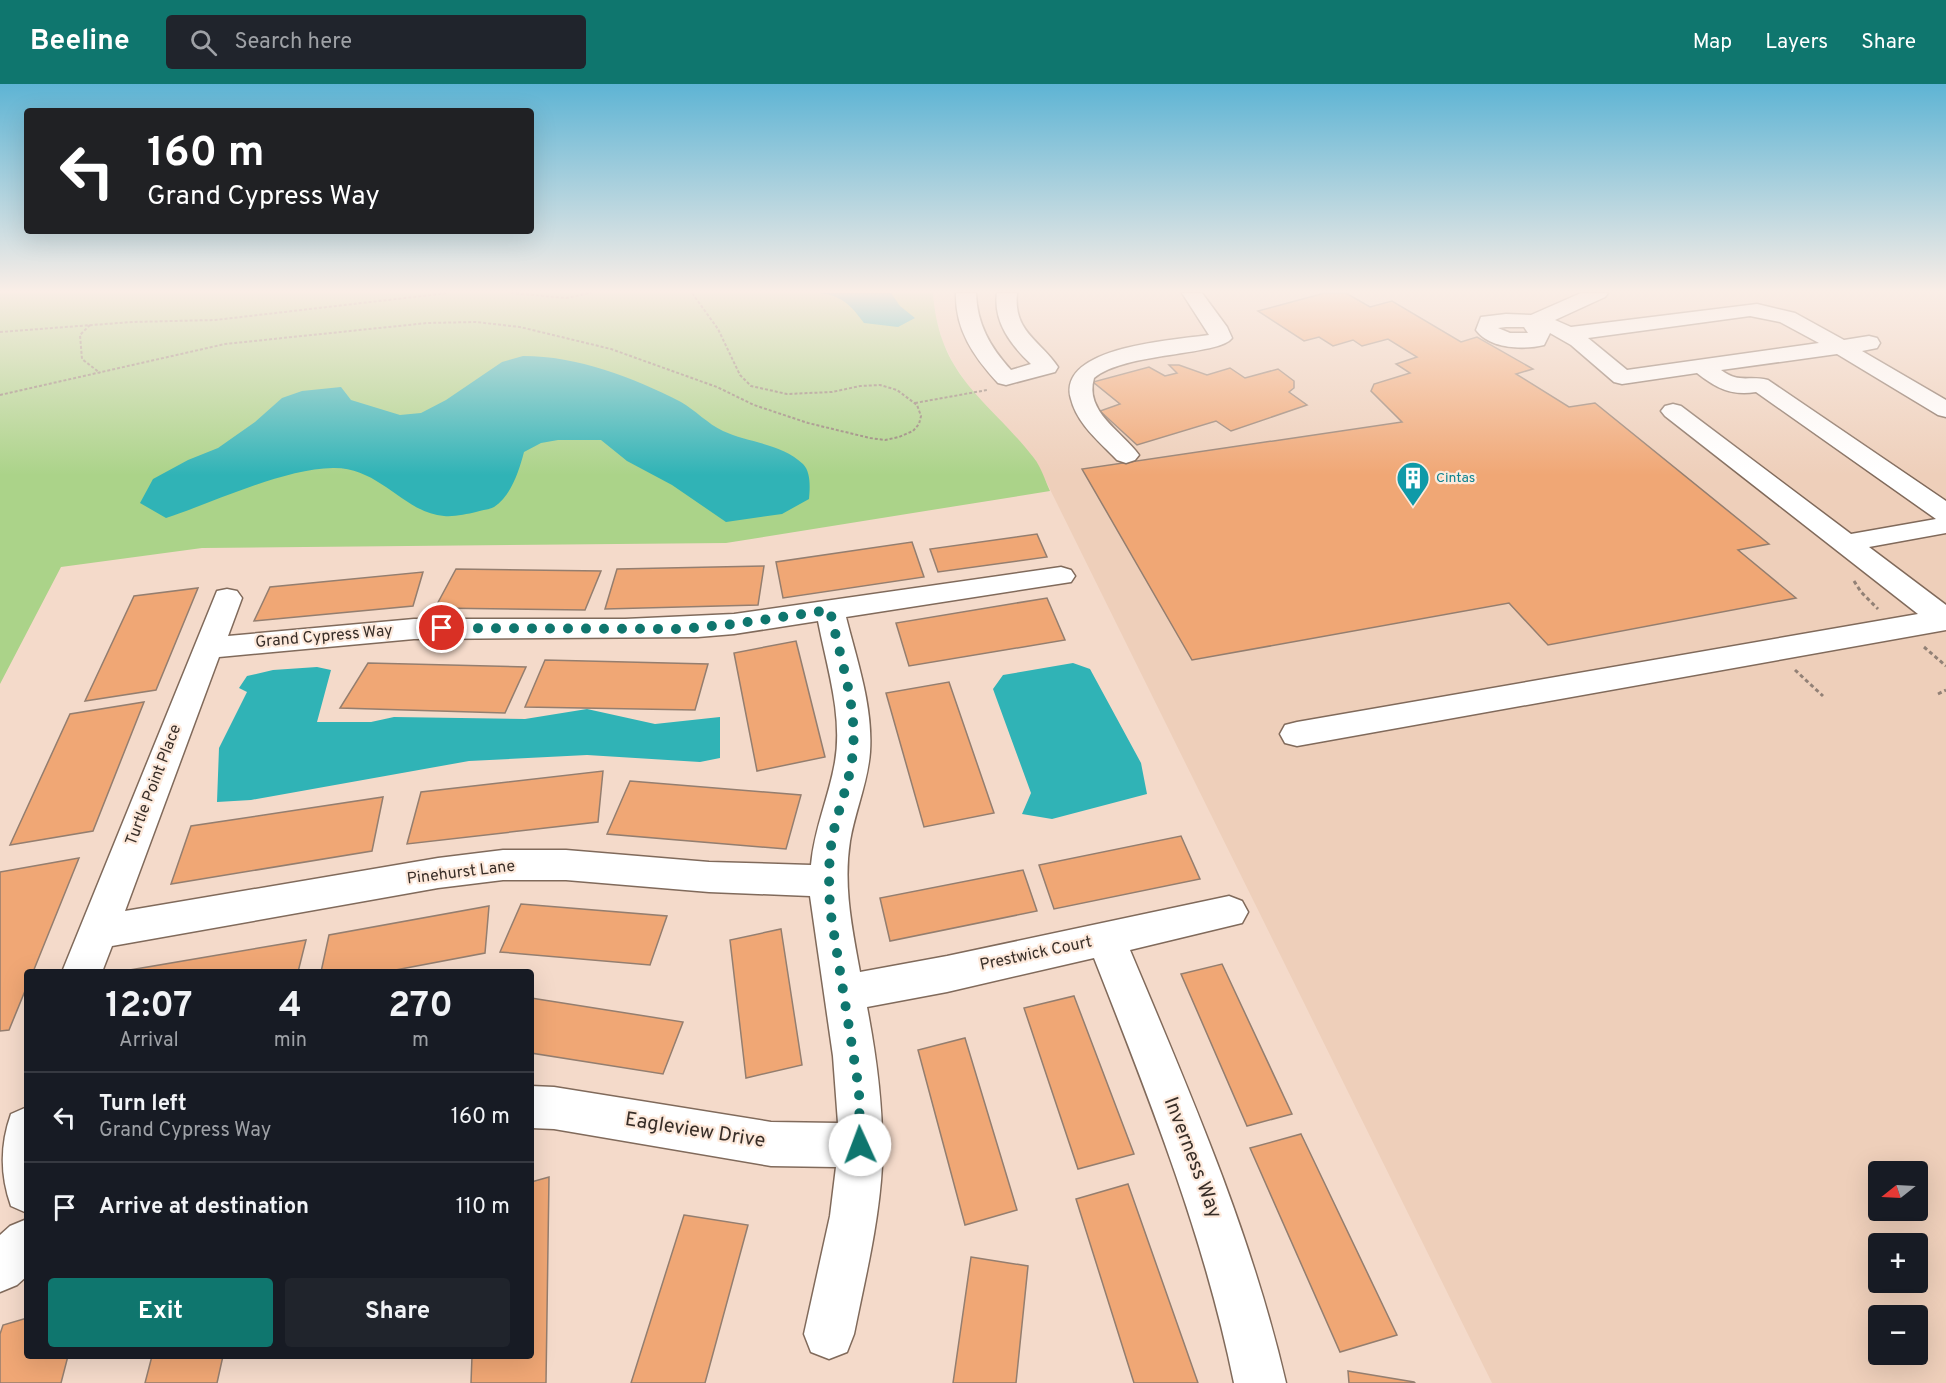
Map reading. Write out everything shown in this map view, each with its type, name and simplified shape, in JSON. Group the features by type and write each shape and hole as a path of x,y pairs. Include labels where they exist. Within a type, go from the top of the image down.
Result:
{"street":[{"path":"985,354 1006,378 1047,367 1031,354"},
{"path":"1126,455 1093,419 1082,400 1081,385 1085,374 1097,366 1139,354"},
{"path":"1592,354 1622,377 1788,354"},
{"path":"1854,354 1946,410"},
{"path":"1887,354 1946,389"},
{"path":"1701,366 1731,387 1760,385 1946,513"},
{"path":"1673,411 1945,620"},
{"path":"1846,543 1946,525"},
{"name":"Grand Cypress Way","path":"208,648 372,632 442,628 681,629 734,624 1061,576"},
{"name":"Turtle Point Place","path":"83,969 227,598"},
{"path":"830,610 851,709 854,749 849,778 832,840 828,881 830,909 859,1090 860,1145 856,1190 830,1335"},
{"path":"1297,734 1945,620"},
{"name":"Pinehurst Lane","path":"97,932 438,873 503,865 566,864 709,877 828,881"},
{"name":"Prestwick Court","path":"843,993 1229,912"},
{"name":"Inverness Way","path":"1106,939 1192,1155 1226,1251 1249,1323 1260,1383"},
{"name":"Eagleview Drive","path":"534,1107 554,1108 771,1144 860,1145"},
{"path":"24,1144 22,1153 24,1179"},
{"path":"0,1268 24,1246"}],"path":[{"path":"82,354 82,359 100,374"},
{"path":"0,395 185,354"},
{"path":"624,354 717,387 754,405 808,423 870,438 885,440 913,431 919,424 921,416 915,403 897,390 880,385 832,392 787,394 751,386 740,375 730,354"},
{"path":"915,403 983,392 1003,385 1006,378"},
{"path":"1918,642 1946,666"},
{"path":"1791,667 1823,696"},
{"path":"1938,694 1946,690"}],"shaded area":[{"path":"949,354 1946,354 1946,1383 1492,1383 1035,459 973,393"}],"green space":[{"path":"0,354 949,354 968,385 1034,458 1050,491 726,543 202,548 61,567 0,684"}],"water":[{"path":"523,356 564,360 624,376 681,402 723,431 785,452 806,467 809,499 782,514 726,522 672,485 627,461 601,440 558,440 541,443 524,452 510,490 494,507 460,515 444,516 430,513 416,507 365,475 333,468 292,474 271,480 166,518 140,503 153,479 188,460 218,448 255,422 282,398 302,391 341,387 351,400 400,415 421,413 446,400 502,362"},
{"path":"1073,663 1090,669 1141,763 1147,794 1052,819 1022,814 1031,793 993,689 1003,675"},
{"path":"317,667 331,670 317,722 371,722 394,717 525,719 587,709 655,724 720,717 720,758 700,762 587,755 469,761 251,800 217,802 219,748 247,692 239,688 247,676 273,670"}],"building":[{"name":"Cintas","path":"1412,354 1506,354 1533,369 1516,374 1569,407 1595,403 1769,544 1738,550 1796,598 1548,645 1509,603 1192,660 1082,469 1402,422 1371,391 1374,384 1410,373 1396,364 1417,357"},
{"path":"1169,365 1179,365 1207,375 1230,368 1245,378 1278,369 1294,381 1294,388 1289,392 1307,405 1231,431 1216,421 1137,445 1100,411 1120,404 1093,382 1149,367 1165,376 1177,373"},
{"path":"1037,534 1047,557 938,572 930,549"},
{"path":"912,542 924,577 783,598 776,562"},
{"path":"764,566 758,605 605,609 617,569"},
{"path":"456,569 601,571 585,610 435,608"},
{"path":"423,572 413,606 254,621 270,587"},
{"path":"198,588 156,690 85,701 134,596"},
{"path":"1047,598 1065,640 909,666 896,623"},
{"path":"796,641 825,757 757,771 734,653"},
{"path":"545,660 708,664 695,710 525,707"},
{"path":"368,663 526,667 505,713 340,708"},
{"path":"949,682 994,813 924,827 886,693"},
{"path":"144,702 93,831 10,845 70,714"},
{"path":"603,771 598,822 407,844 421,792"},
{"path":"630,781 801,795 786,849 607,834"},
{"path":"383,797 372,851 171,884 191,826"},
{"path":"1181,836 1200,879 1054,909 1039,865"},
{"path":"79,858 34,969 24,969 24,993 9,1030 0,1031 0,872"},
{"path":"1023,870 1037,911 890,941 880,898"},
{"path":"521,904 667,916 650,965 500,952"},
{"path":"489,906 485,953 401,969 322,969 329,935"},
{"path":"781,929 802,1065 746,1078 730,940"},
{"path":"306,940 299,969 136,969"},
{"path":"1222,964 1292,1114 1247,1126 1181,974"},
{"path":"1074,996 1134,1154 1078,1169 1024,1008"},
{"path":"534,998 683,1022 663,1074 534,1053"},
{"path":"965,1038 1017,1210 965,1225 918,1050"},
{"path":"1301,1134 1397,1335 1340,1352 1250,1148"},
{"path":"549,1177 546,1383 471,1383 472,1359 534,1359 534,1181"},
{"path":"1128,1184 1198,1383 1134,1383 1076,1199"},
{"path":"684,1215 748,1225 705,1383 631,1383"},
{"path":"971,1257 1028,1266 1016,1383 953,1383"},
{"path":"24,1319 24,1359 67,1359 61,1383 0,1383 0,1334 3,1325"},
{"path":"151,1359 222,1359 217,1383 145,1383"},
{"path":"1348,1371 1414,1382 1415,1383 1349,1383"}],"place":[{"name":"Cintas","path":"1413,507"}],"route":[{"path":"442,628 681,629 830,610 851,709 854,749 849,778 832,840 828,881 830,909 859,1090 860,1145"}]}
